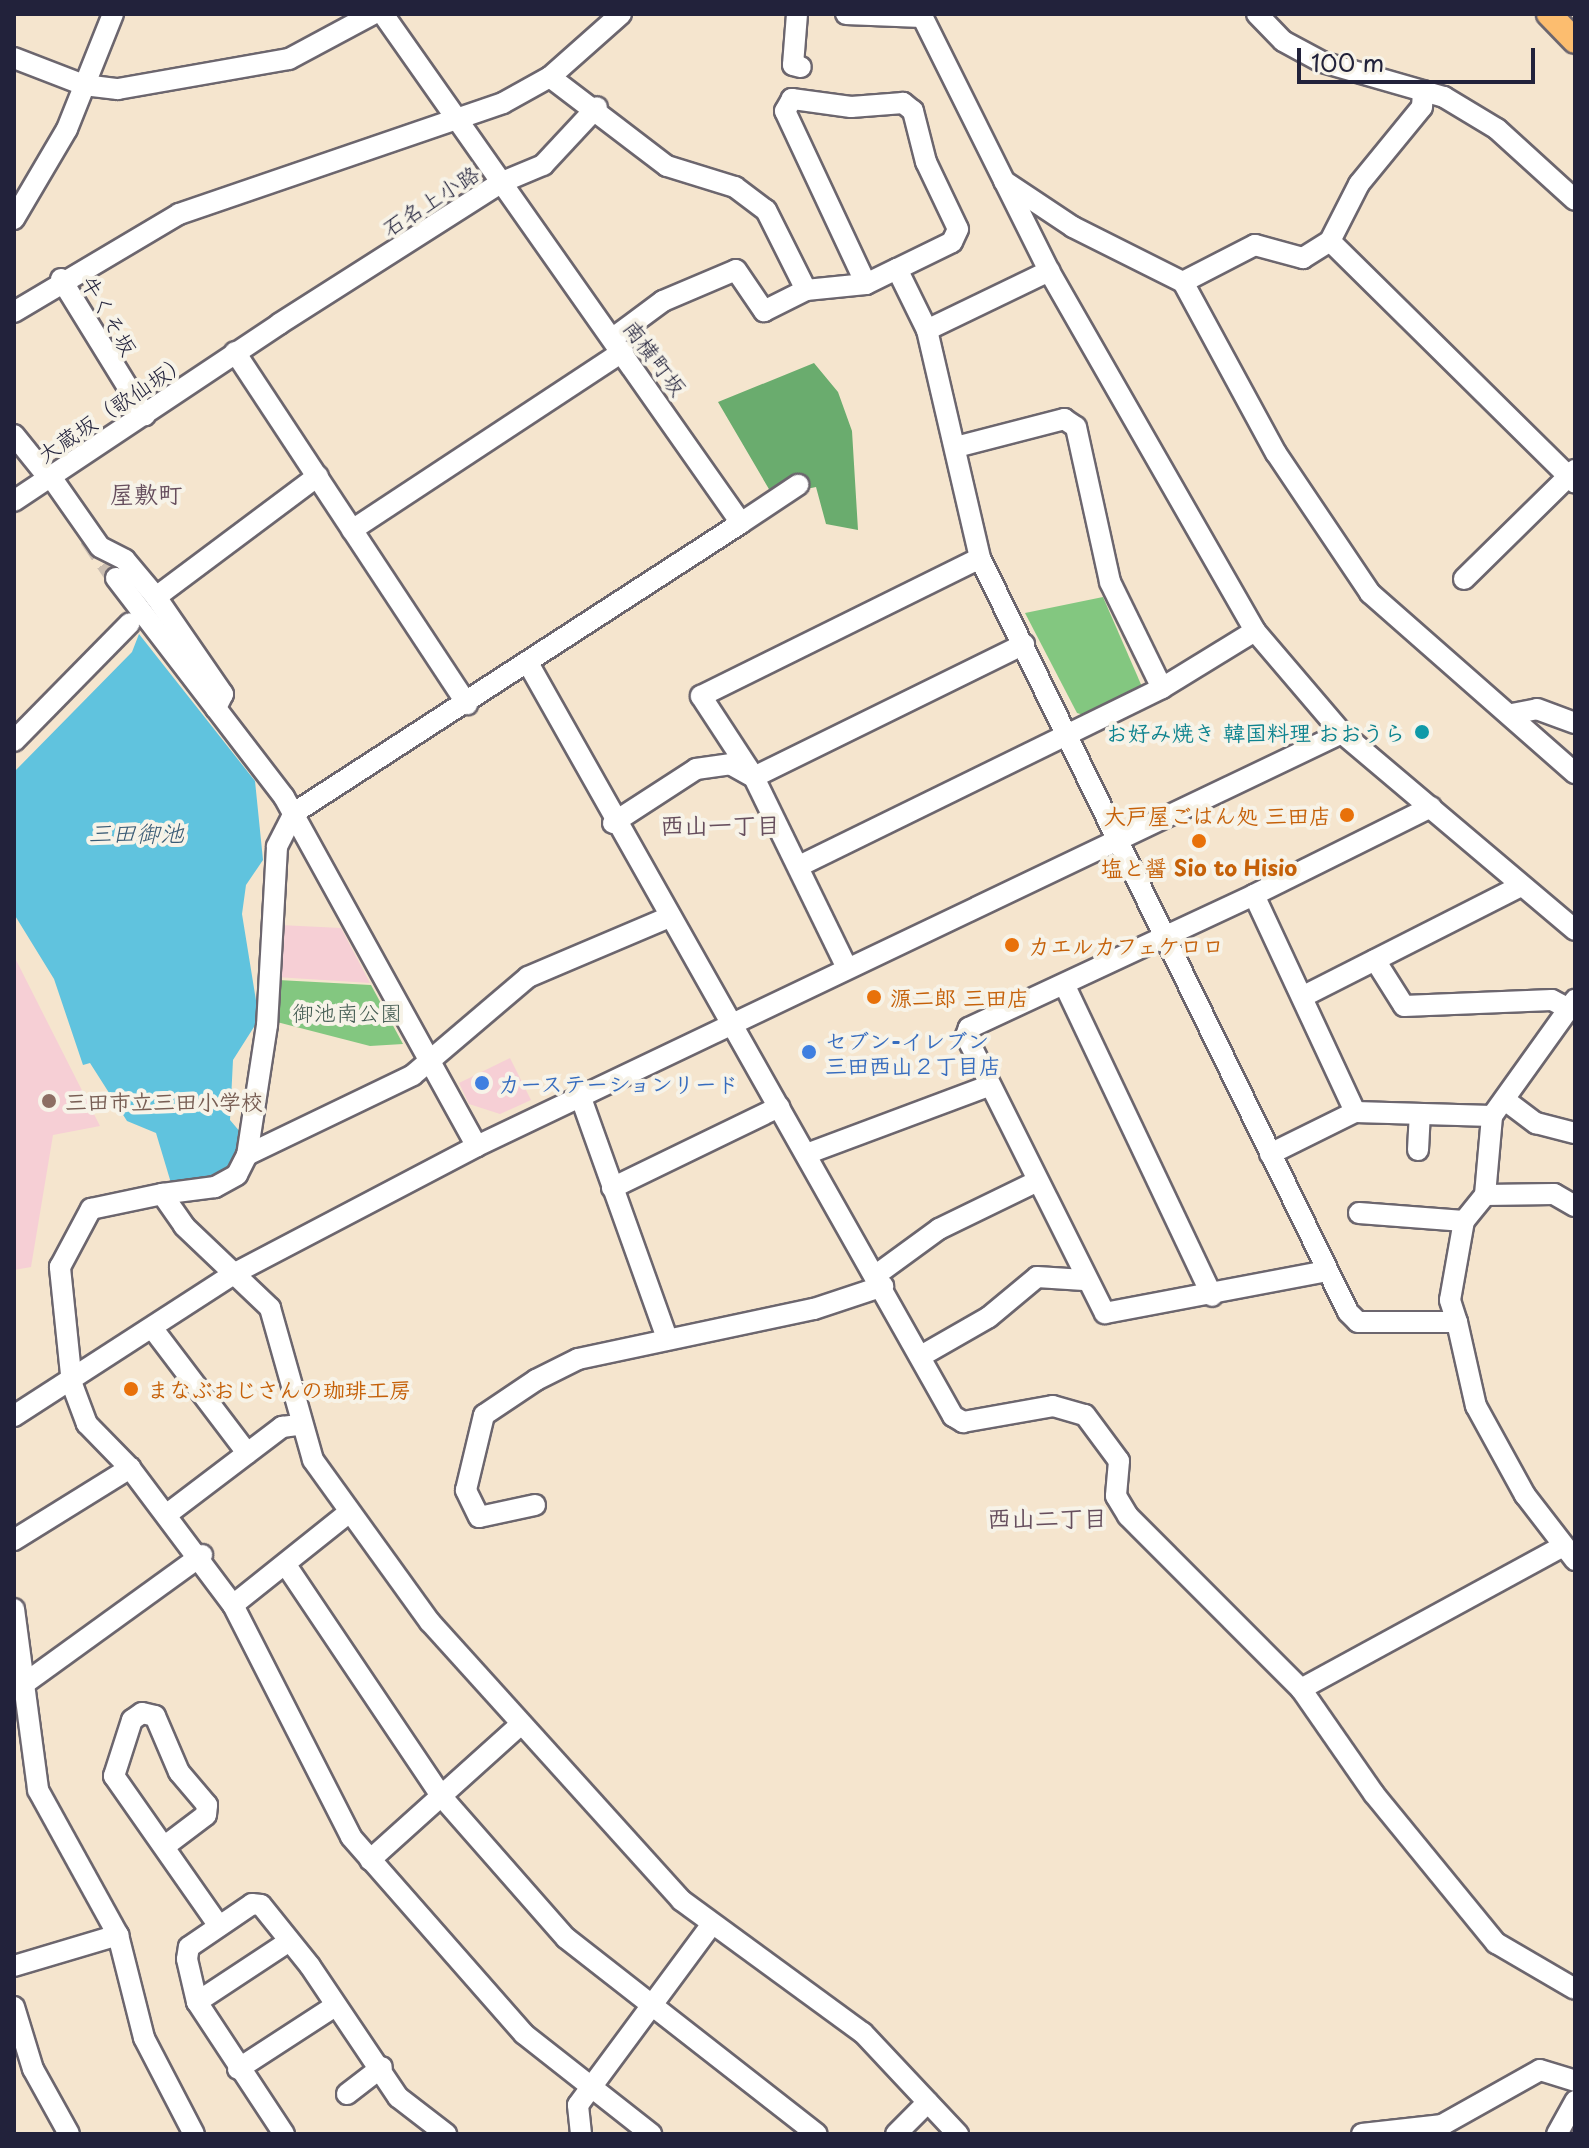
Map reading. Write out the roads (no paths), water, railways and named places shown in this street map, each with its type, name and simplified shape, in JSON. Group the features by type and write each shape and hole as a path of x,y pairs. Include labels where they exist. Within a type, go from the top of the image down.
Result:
{"main road":[{"path":"1549,14 1575,41"}],"street":[{"path":"14,219 41,183 113,14"},
{"path":"14,58 84,85 118,89 258,68 373,14"},
{"name":"南横町坂","path":"383,14 741,523"},
{"path":"14,312 61,279 221,197 458,123 550,77 621,14"},
{"path":"797,14 793,65 801,67"},
{"path":"846,14 921,16 1049,271 1255,631 1342,733 1575,930"},
{"path":"1257,14 1283,41 1322,62 1423,91 1497,129 1575,200"},
{"path":"550,77 597,107 667,166 735,187 766,210 806,290"},
{"path":"1183,282 1255,245 1303,258 1330,241 1359,184 1422,107 1423,91"},
{"path":"352,530 618,344 663,301 736,270 764,311 806,290 866,284 952,242 958,229 926,162 913,111 903,103 851,107 792,99 785,111 866,284"},
{"name":"石名上小路","path":"235,352 500,183 552,158 597,107"},
{"path":"1004,181 1073,227 1183,282 1276,453 1370,593 1512,714 1575,773"},
{"path":"1330,241 1573,477 1464,579"},
{"path":"897,269 927,330 980,558 1327,1271 1358,1322 1457,1322"},
{"path":"927,330 1049,271"},
{"name":"牛くそ坂","path":"61,279 145,415"},
{"path":"235,352 467,704"},
{"name":"大蔵坂（歌仙坂）","path":"14,501 47,474 145,415 235,352"},
{"path":"956,447 1064,419 1076,427 1110,582 1162,688"},
{"path":"14,435 47,474 100,547 125,560 156,597 223,694 216,708"},
{"path":"156,597 318,476"},
{"path":"651,2134 589,2089 454,1962 351,1837 233,1605 202,1555 170,1512 87,1424 72,1384 60,1267 66,1246 91,1209 215,1187 237,1175 247,1155 267,1025 277,847 294,813 467,704 798,485"},
{"path":"846,966 754,777 701,696 980,558"},
{"path":"116,578 294,813 477,1146"},
{"path":"14,741 130,623"},
{"path":"799,866 1162,688 1255,631"},
{"path":"754,777 1024,644"},
{"path":"528,663 667,918 809,1153 921,1356 963,1422 1053,1406 1085,1415 1119,1461 1116,1496 1128,1516 1301,1689 1374,1794 1496,1943 1575,1989"},
{"path":"1512,714 1537,709 1575,723"},
{"path":"14,1416 72,1384 237,1272 477,1146 730,1026 846,966 1117,835 1342,733"},
{"path":"613,823 696,769 730,764 754,777"},
{"path":"1327,1271 1120,1315 1105,1313 1084,1280 988,1086 969,1028 1065,986 1431,807"},
{"path":"1304,996 1521,886"},
{"path":"1254,895 1304,996 1355,1112"},
{"path":"247,1155 413,1075 429,1058 528,977 667,918"},
{"path":"1301,1689 1568,1554 1476,1406 1450,1300 1464,1221 1485,1195 1498,1108 1572,1004 1552,1000 1404,1006 1375,960"},
{"path":"1065,986 1212,1296"},
{"path":"809,1153 988,1086"},
{"path":"581,1098 666,1336"},
{"path":"612,1188 779,1107"},
{"path":"1270,1154 1355,1112 1420,1114 1498,1108 1536,1123 1575,1133"},
{"path":"1418,1150 1420,1114"},
{"path":"535,1505 479,1517 469,1507 484,1415 578,1359 666,1336 749,1325 879,1280 939,1229 1036,1182"},
{"path":"162,1194 184,1226 237,1272 277,1325 299,1425 347,1514 520,1725 621,1839 712,1924 863,2033 958,2134"},
{"path":"1485,1195 1554,1194 1575,1206"},
{"path":"1359,1213 1464,1221"},
{"path":"921,1356 989,1317 1037,1277 1084,1280"},
{"path":"153,1329 247,1453"},
{"path":"170,1512 282,1427 299,1425"},
{"path":"14,1540 130,1468"},
{"path":"233,1605 347,1514"},
{"path":"28,1681 202,1555"},
{"path":"286,1565 442,1797 566,1938 817,2134"},
{"path":"14,1609 28,1681 38,1790 118,1935 144,2038 194,2134"},
{"path":"165,1846 206,1815 207,1805 179,1772 155,1716 142,1713 132,1720 114,1776 219,1926"},
{"path":"370,1860 520,1725"},
{"path":"284,2134 238,2069 197,2002 189,1947 219,1926 261,1905 332,2008 382,2067 398,2097 443,2133"},
{"path":"581,2134 578,2105 712,1924"},
{"path":"14,1966 118,1935"},
{"path":"197,2002 288,1942"},
{"path":"14,2007 33,2069 69,2134"},
{"path":"238,2069 332,2008"},
{"path":"347,2094 382,2067"},
{"path":"1362,2134 1442,2125 1540,2070 1575,2081"},
{"path":"1557,2134 1575,2101"},
{"path":"896,2134 928,2102"}],"water":[{"name":"三田御池","path":"139,634 255,781 263,860 246,885 242,914 259,1019 233,1060 230,1120 241,1133 230,1172 220,1181 171,1183 156,1133 127,1121 90,1063 83,1065 54,979 14,914 14,772 132,652"}],"tunnel":[{"path":"89,538 116,578"}],"place":[{"name":"お好み焼き 韓国料理 おおうら","path":"1422,732"},
{"name":"大戸屋ごはん処 三田店","path":"1347,815"},
{"name":"塩と醤 Sio to Hisio","path":"1199,841"},
{"name":"カエルカフェケロロ","path":"1012,945"},
{"name":"源二郎 三田店","path":"874,997"},
{"name":"セブン-イレブン 三田西山２丁目店","path":"809,1052"},
{"name":"カーステーションリード","path":"482,1083"},
{"name":"三田市立三田小学校","path":"49,1101"},
{"name":"まなぶおじさんの珈琲工房","path":"131,1389"}],"district":[{"name":"屋敷町","path":"146,494"},
{"name":"西山一丁目","path":"720,825"},
{"name":"西山二丁目","path":"1047,1518"}],"park label":[{"name":"御池南公園","path":"347,1012"}]}
